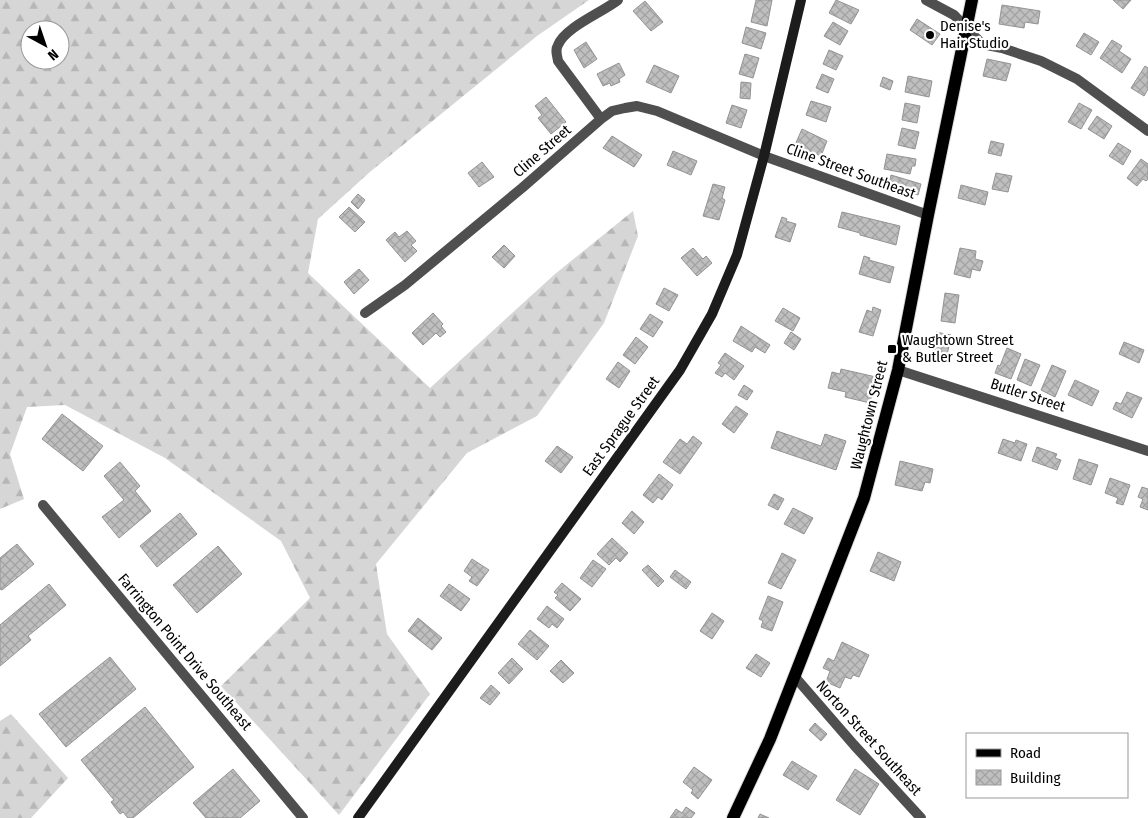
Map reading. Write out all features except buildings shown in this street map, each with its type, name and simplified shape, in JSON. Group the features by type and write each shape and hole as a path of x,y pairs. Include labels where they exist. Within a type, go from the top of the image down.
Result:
{"main road":[{"name":"Waughtown Street","path":"733,818 767,746 864,498 898,370 972,0"}],"street":[{"path":"601,119 558,61 556,53 558,44 570,31 618,0"},
{"name":"East Sprague Street","path":"358,818 680,370 712,314 737,255 764,156 802,0"},
{"path":"926,0 954,15 982,44 1002,48 1041,61 1078,79 1148,131"},
{"name":"Cline Street","path":"365,313 405,285 612,111 637,106 657,111 764,156"},
{"name":"Cline Street Southeast","path":"764,156 928,215"},
{"name":"Butler Street","path":"898,370 1148,451"},
{"name":"Farrington Point Drive Southeast","path":"43,505 303,818"},
{"name":"Norton Street Southeast","path":"795,677 921,818"}],"green space":[{"path":"0,0 589,0 537,36 371,171 318,219 308,273 430,388 555,274 633,211 638,236 604,323 537,416 467,453 376,564 387,634 430,694 339,815 221,686 310,598 281,541 165,458 65,405 27,407 10,454 24,499 0,509"},
{"path":"11,714 68,778 31,818 0,818 0,721"}],"place":[{"name":"Denise's Hair Studio","path":"930,35"},
{"name":"Waughtown Street & Butler Street","path":"892,349"}]}
